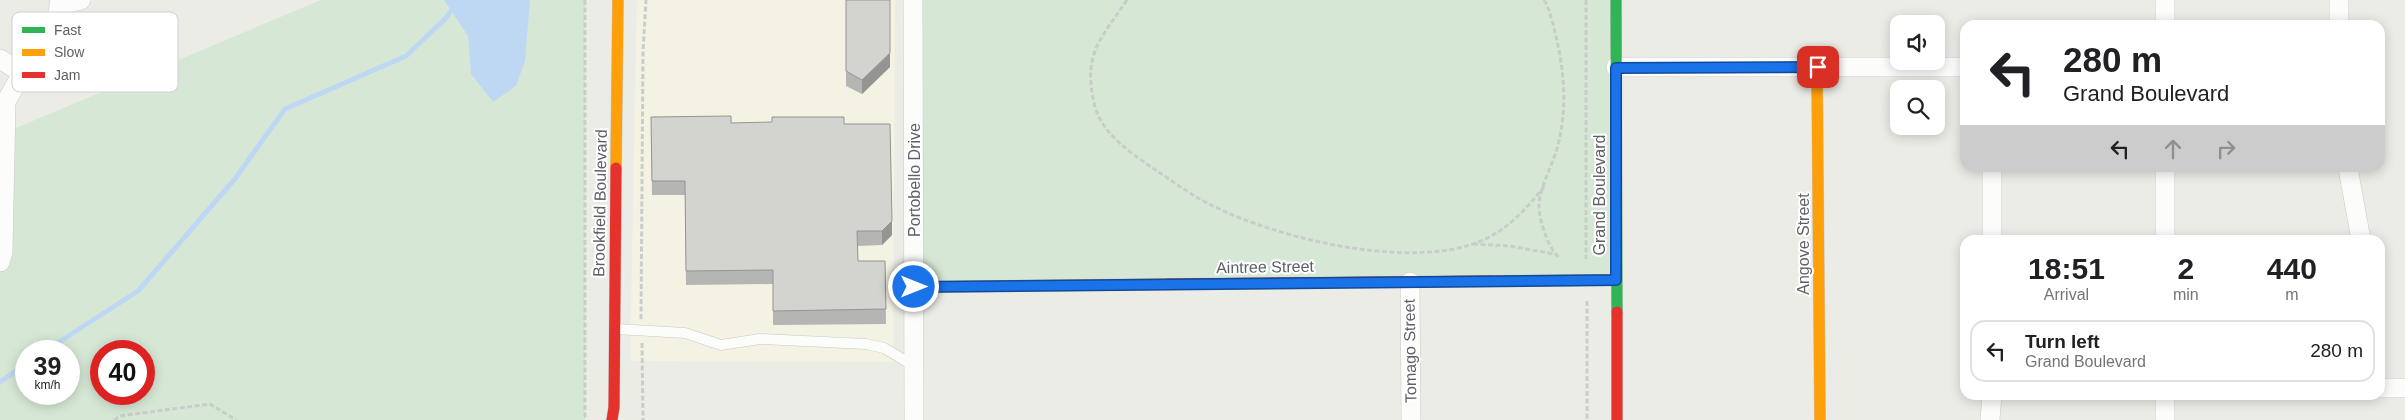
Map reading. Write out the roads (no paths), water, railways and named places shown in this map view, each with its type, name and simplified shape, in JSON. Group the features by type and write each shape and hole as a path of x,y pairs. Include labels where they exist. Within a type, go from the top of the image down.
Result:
{"street":[{"path":"60,2 81,0"},
{"name":"Brookfield Boulevard","path":"612,420 614,407 618,0"},
{"name":"Portobello Drive","path":"913,0 914,420"},
{"name":"Grand Boulevard","path":"1616,0 1616,420"},
{"path":"2165,0 2165,20"},
{"path":"2339,0 2340,20"},
{"path":"0,58 12,66"},
{"name":"Angove Street","path":"1818,67 1820,420"},
{"path":"1616,68 1960,67"},
{"path":"0,262 3,252 6,102 12,91"},
{"path":"1992,172 1992,235"},
{"path":"2165,172 2165,235"},
{"path":"2349,172 2360,235"},
{"name":"Aintree Street","path":"914,287 1616,280"},
{"name":"Tomago Street","path":"1410,282 1411,420"},
{"path":"2385,388 2405,388"},
{"path":"1990,420 1992,400"},
{"path":"2165,400 2165,420"},
{"name":"Brookfield Boulevard","path":"614,407 618,420"}],"lane":[{"path":"615,329 685,333 721,345 760,339 866,344 884,348 914,366"}],"water":[{"path":"444,0 530,0 525,61 516,86 493,102 471,74 468,36"}],"waterway":[{"path":"62,340 138,291 234,180 285,109 406,56 445,19 459,0"},
{"path":"0,382 15,372"}]}
